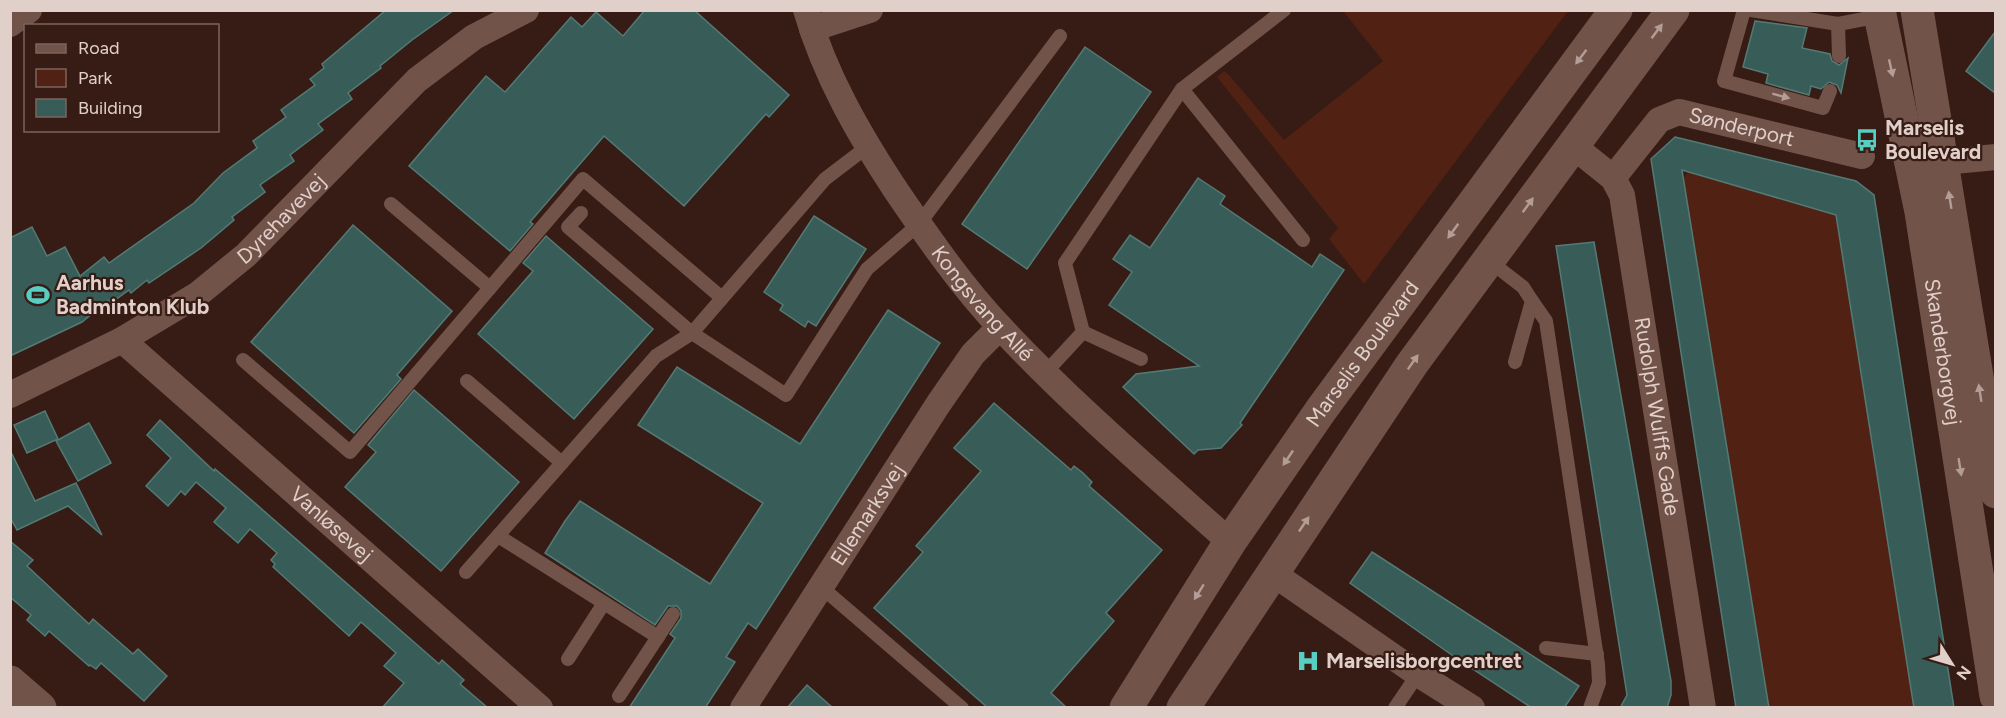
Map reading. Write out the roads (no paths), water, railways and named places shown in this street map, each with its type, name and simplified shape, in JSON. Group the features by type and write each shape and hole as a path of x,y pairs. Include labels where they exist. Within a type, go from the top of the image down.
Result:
{"main road":[{"name":"Marselis Boulevard","path":"1126,708 1230,542 1321,410 1616,10"},
{"path":"1183,708 1271,572 1412,364 1672,10"},
{"name":"Skanderborgvej","path":"1917,10 1944,162 1995,492"},
{"name":"Skanderborgvej","path":"1879,13 1921,212 1995,696"},
{"path":"1230,542 1271,572"}],"street":[{"path":"10,24 29,10"},
{"name":"Dyrehavevej","path":"10,395 122,340 197,295 246,255 417,80 474,37 526,10"},
{"path":"809,20 870,10"},
{"name":"Kongsvang Allé","path":"809,20 834,84 867,147 919,224 1000,327 1045,373 1230,542"},
{"name":"Sønderport","path":"1613,178 1659,120 1679,112 1862,156"},
{"path":"1572,145 1613,178"},
{"path":"1944,162 1995,157"},
{"name":"Rudolph Wulffs Gade","path":"1613,178 1622,195 1703,708"},
{"name":"Ellemarksvej","path":"745,707 820,586 939,403 974,354 1000,327"},
{"name":"Vanløsevej","path":"122,340 540,708"},
{"path":"1271,572 1418,674 1472,708"}],"lane":[{"path":"1083,332 1065,263 1182,89 1284,10"},
{"path":"1744,10 1724,81 1823,108 1830,91"},
{"path":"1751,10 1838,24 1879,13"},
{"path":"1838,24 1839,56"},
{"path":"581,213 568,227 692,333 786,395 867,269 919,224 1060,36"},
{"path":"1182,89 1303,240"},
{"path":"466,572 656,356 692,333 825,179 867,147"},
{"path":"243,360 350,452 583,179 722,298"},
{"path":"391,204 490,288"},
{"path":"1488,260 1523,287 1546,321 1597,654 1599,683 1590,708"},
{"path":"1515,363 1532,301"},
{"path":"1083,332 1141,359"},
{"path":"1045,373 1083,332"},
{"path":"467,381 562,463"},
{"path":"498,536 658,637"},
{"path":"820,586 962,708"},
{"path":"568,659 604,603"},
{"path":"619,696 673,614"},
{"path":"1546,648 1597,654"},
{"path":"1395,708 1418,674"}],"place":[{"name":"Marselis Boulevard","path":"1867,140"},
{"name":"Aarhus Badminton Klub","path":"38,295"},
{"name":"Marselisborgcentret","path":"1308,661"}]}
